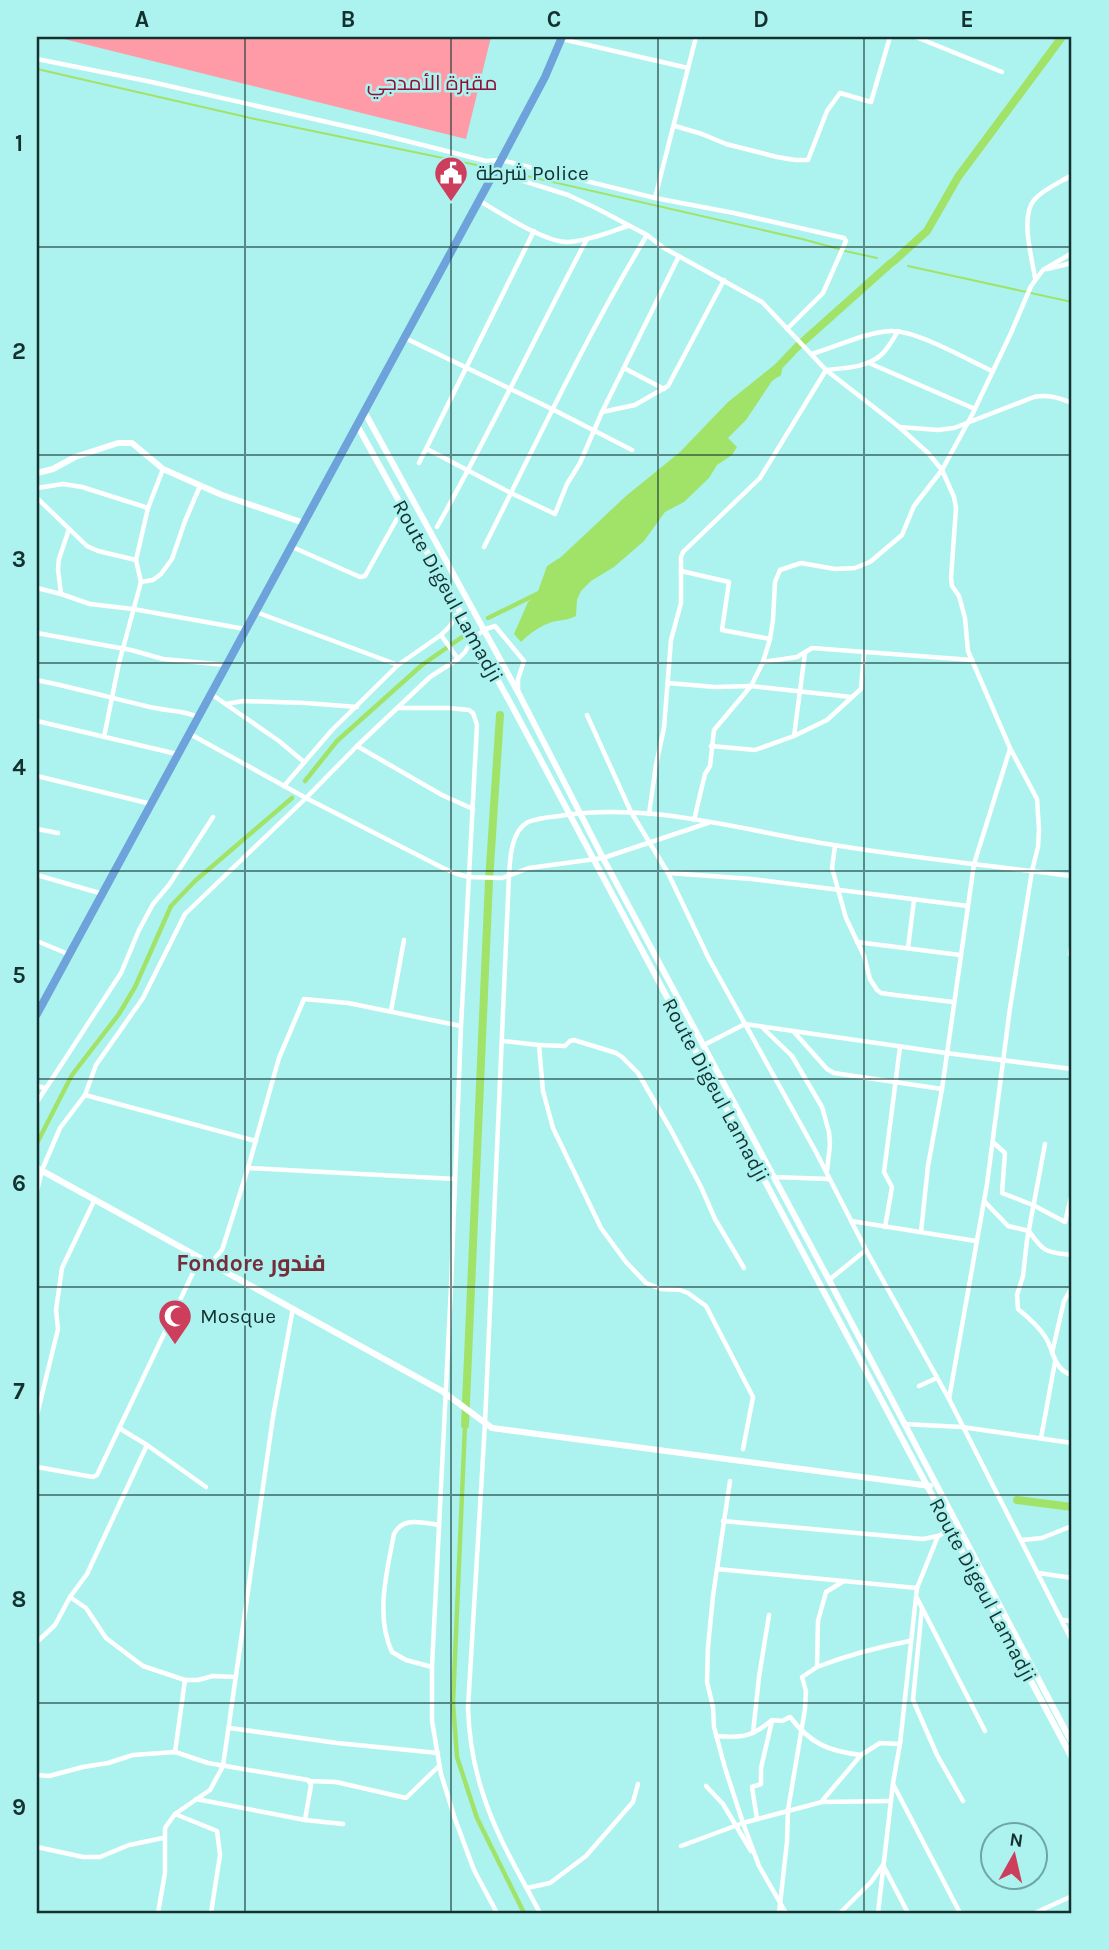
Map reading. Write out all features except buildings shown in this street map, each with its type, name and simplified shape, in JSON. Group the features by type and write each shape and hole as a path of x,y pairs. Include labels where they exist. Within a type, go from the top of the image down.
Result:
{"highway":[{"path":"37,1014 501,160 545,77 562,38"}],"main road":[{"name":"Route Digeul Lamadji","path":"364,411 519,694 603,858 705,1045 1071,1739"},
{"name":"Route Digeul Lamadji","path":"357,425 569,814 1072,1758"},
{"path":"37,473 53,469 75,457 125,442 137,446 163,469 200,486 304,523"},
{"path":"39,1169 448,1395 492,1428 939,1488"}],"street":[{"path":"655,198 696,37"},
{"path":"674,126 726,144 777,157 808,160 827,111 840,93 871,102 890,37"},
{"path":"916,37 1002,72"},
{"path":"562,38 688,68"},
{"path":"37,59 371,132 486,161 501,160 655,198 844,237 846,241 825,290 787,329"},
{"path":"494,172 568,195 647,235 664,248 762,303 825,370 898,426 928,453 942,470 954,497 957,508 951,566 952,586 959,596 962,608 968,651 1010,748 1037,799 1039,839 1003,1060 994,1142 949,1399"},
{"path":"1035,279 1028,234 1030,208 1038,197 1072,175"},
{"path":"478,200 558,241 587,239 629,226"},
{"path":"419,463 534,231"},
{"path":"484,547 610,297 647,235"},
{"path":"437,527 469,471 587,239"},
{"path":"694,820 705,775 710,766 714,730 751,686 771,639 775,582 780,570 801,563 835,569 855,568 870,562 902,535 914,506 942,470 975,409 1035,279 1043,270 1072,253"},
{"path":"427,449 555,514 567,484 580,463 602,412 679,256"},
{"path":"1043,270 1072,263"},
{"path":"602,412 635,405 664,389 724,280"},
{"path":"811,355 880,332 898,331 992,370"},
{"path":"825,370 868,363 882,355 898,331"},
{"path":"404,338 632,450"},
{"path":"868,363 975,409"},
{"path":"624,368 664,389"},
{"path":"649,814 664,727 671,640 681,603 681,557 685,548 760,478 825,370"},
{"path":"898,426 938,430 954,428 1043,395 1072,403"},
{"path":"104,737 141,582 136,560 148,508 163,469"},
{"path":"37,488 63,485 82,487 148,508"},
{"path":"141,582 153,580 172,559 200,486"},
{"path":"37,498 88,546 136,560"},
{"path":"290,546 360,577 365,576 403,508"},
{"path":"61,594 59,559 69,529"},
{"path":"681,572 729,582 722,630 771,639"},
{"path":"37,589 89,604 246,629"},
{"path":"255,612 398,665"},
{"path":"284,786 332,730 398,665 441,635 456,615"},
{"path":"37,1191 39,1169 60,1128 85,1095 96,1065 143,998 185,914 357,746 430,677 458,659 473,638 486,629 495,626 524,661 518,679 519,694"},
{"path":"37,634 131,650 163,659 227,665"},
{"path":"441,635 458,659"},
{"path":"762,662 797,656 812,649 973,660"},
{"path":"793,736 805,652"},
{"path":"711,746 755,750 827,720 861,689 864,653"},
{"path":"37,680 151,708 189,712 198,717"},
{"path":"668,683 715,687 751,686 852,697"},
{"path":"211,694 279,741 304,762"},
{"path":"226,704 243,701 357,707"},
{"path":"398,708 469,710 473,713 477,725 461,1026 448,1395 432,1667 432,1721 440,1766 455,1819 474,1870 497,1913"},
{"path":"587,715 631,812 668,873 709,959 949,1399 1072,1641"},
{"path":"37,721 178,754"},
{"path":"189,733 306,798 443,868 470,877 495,878 529,868 603,858 709,823"},
{"path":"357,746 442,795 473,809"},
{"path":"920,1233 974,864 1010,748"},
{"path":"37,776 151,804"},
{"path":"540,1913 482,1793 468,1708 503,1041 509,875 516,835 526,823 569,814 631,812 694,820 835,846 1072,876"},
{"path":"37,1102 121,973 153,904 169,885 213,817"},
{"path":"37,829 58,833"},
{"path":"835,846 832,868 846,918 870,979 881,993 953,1002"},
{"path":"668,873 752,879 968,906"},
{"path":"37,875 103,894"},
{"path":"908,948 914,900"},
{"path":"391,1011 404,940"},
{"path":"37,941 69,954"},
{"path":"857,942 960,955"},
{"path":"1072,943 1072,959"},
{"path":"211,1263 222,1250 279,1058 304,998 348,1003 461,1026"},
{"path":"705,1045 745,1024 1072,1069"},
{"path":"761,1027 792,1056 822,1107 830,1144 826,1172"},
{"path":"793,1030 827,1069 834,1073 942,1089"},
{"path":"503,1041 565,1046 574,1040 616,1053 631,1064 666,1119 715,1219 744,1268"},
{"path":"539,1045 543,1091 552,1128 601,1227 626,1262 646,1283 661,1289 688,1293 706,1306 742,1376 752,1397 743,1448"},
{"path":"885,1227 892,1187 884,1171 900,1046"},
{"path":"37,1086 45,1088"},
{"path":"85,1095 256,1142"},
{"path":"994,1142 1004,1153 1002,1192 1065,1222 1072,1193"},
{"path":"1045,1144 1016,1305 1047,1339 1055,1361 1062,1370 1072,1375"},
{"path":"248,1168 455,1179"},
{"path":"774,1177 830,1179"},
{"path":"37,1415 58,1329 56,1310 62,1268 95,1199"},
{"path":"984,1201 1008,1226 1029,1231 1040,1247 1072,1255"},
{"path":"850,1221 976,1241"},
{"path":"829,1280 866,1250"},
{"path":"37,1467 95,1476 200,1258"},
{"path":"1052,1353 1064,1301 1072,1287"},
{"path":"1064,1301 1072,1302"},
{"path":"158,1913 164,1873 163,1838 166,1827 175,1814 210,1790 223,1766 273,1417 293,1308"},
{"path":"1041,1438 1055,1361"},
{"path":"919,1386 937,1378"},
{"path":"903,1423 962,1427 1072,1443"},
{"path":"119,1428 148,1445 206,1487"},
{"path":"37,1642 55,1625 70,1597 87,1574 148,1445"},
{"path":"730,1481 708,1647 707,1682 716,1736 743,1823 759,1866 786,1913"},
{"path":"723,1521 923,1539 938,1536 958,1525"},
{"path":"432,1667 406,1660 392,1652 384,1619 384,1594 397,1528 410,1522 439,1525"},
{"path":"1021,1540 1042,1538 1072,1526"},
{"path":"878,1913 917,1588 938,1536"},
{"path":"717,1569 917,1588"},
{"path":"1038,1573 1072,1578"},
{"path":"817,1667 818,1621 826,1592 844,1581"},
{"path":"70,1597 86,1608 106,1638 143,1666 185,1680 214,1676 235,1678"},
{"path":"917,1597 985,1731"},
{"path":"922,1608 913,1700 937,1755 963,1801"},
{"path":"753,1733 769,1615"},
{"path":"1061,1620 1072,1621"},
{"path":"779,1913 788,1810 806,1691 802,1677 817,1667 847,1655 910,1641"},
{"path":"175,1752 185,1680"},
{"path":"716,1736 736,1737 753,1733 772,1720 782,1721 790,1717 801,1732 816,1743 837,1752 861,1755"},
{"path":"757,1819 752,1787 761,1784 761,1768 772,1720"},
{"path":"230,1728 337,1743 438,1753"},
{"path":"822,1802 861,1755 880,1744 900,1744"},
{"path":"37,1775 49,1776 133,1755 175,1752 223,1766 336,1782 406,1798 440,1766"},
{"path":"306,1821 311,1785 308,1780"},
{"path":"893,1783 960,1913"},
{"path":"527,1888 550,1883 586,1856 633,1802 638,1784"},
{"path":"706,1786 723,1804 756,1858"},
{"path":"195,1799 306,1821 343,1824"},
{"path":"681,1846 743,1823 822,1802 891,1801"},
{"path":"175,1814 217,1831 220,1855 211,1913"},
{"path":"37,1847 83,1857 100,1857 129,1844 163,1838"},
{"path":"840,1913 884,1865"},
{"path":"884,1865 908,1913"},
{"path":"1035,1913 1072,1896"}],"green space":[{"name":"مقبرة الأمدجي","path":"56,37 491,37 466,139"}],"shaded area":[{"path":"783,358 781,375 772,381 746,420 728,438 737,447 732,455 717,465 709,478 684,502 665,512 644,541 581,591 577,600 576,616 543,626 521,642 514,634 528,602 537,594 547,566 561,557 626,496 680,452 728,402"}],"waterway":[{"path":"894,261 927,231 958,177 1062,37"},
{"path":"37,69 255,119 491,168"},
{"path":"500,170 839,249"},
{"path":"845,251 877,258"},
{"path":"778,367 891,263"},
{"path":"908,266 1072,302"},
{"path":"488,618 541,592"},
{"path":"305,781 337,741 422,665 465,635"},
{"path":"465,1425 489,881 500,715"},
{"path":"37,1143 72,1075 119,1014 135,987 171,906 195,881 292,798"},
{"path":"465,1425 453,1703 457,1757 477,1818 524,1913"},
{"path":"1017,1500 1072,1507"}],"place":[{"name":"شرطة Police","path":"451,203"},
{"name":"Mosque","path":"175,1346"}],"district":[{"name":"Fondore فندور","path":"251,1263"}]}
